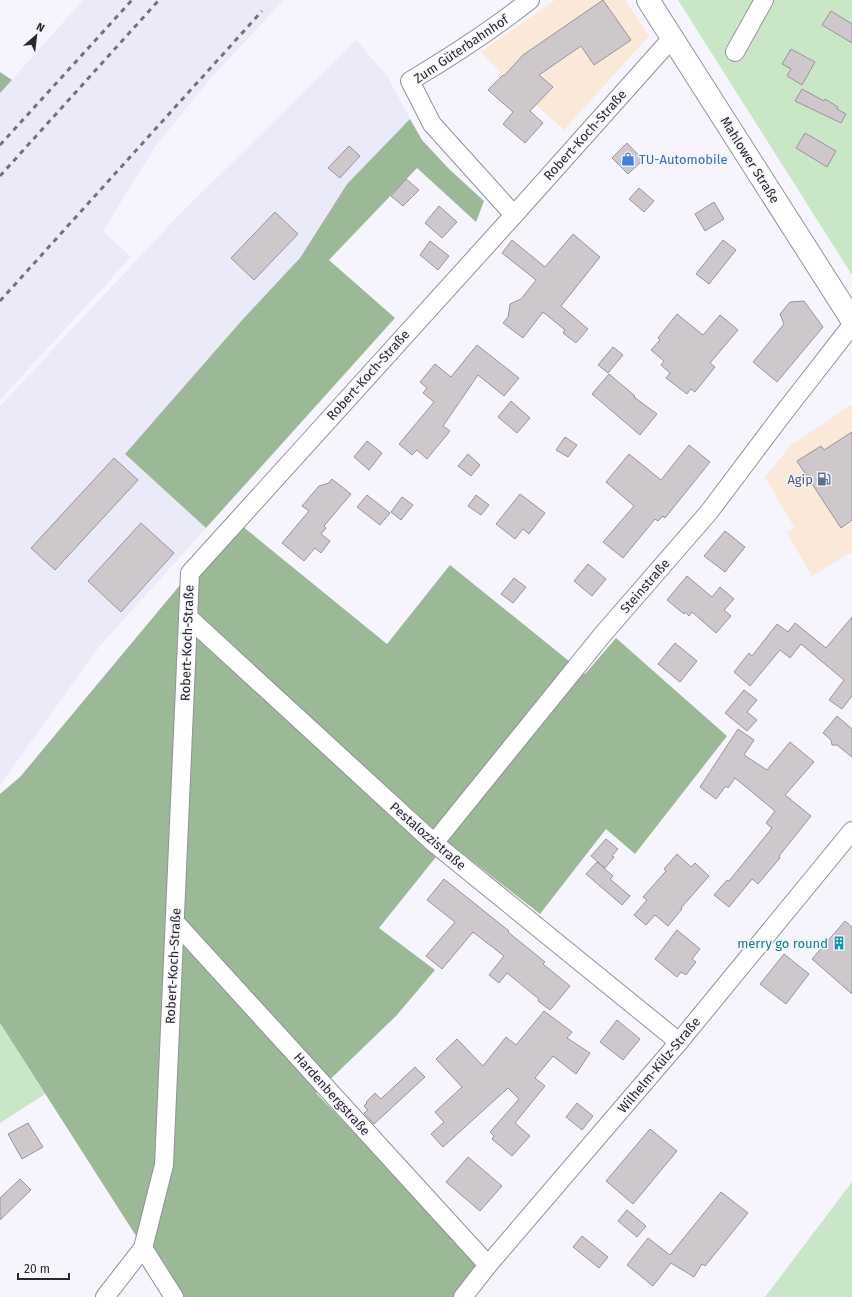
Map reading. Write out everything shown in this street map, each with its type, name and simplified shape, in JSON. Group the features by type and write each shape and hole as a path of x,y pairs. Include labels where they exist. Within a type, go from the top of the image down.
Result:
{"main road":[{"name":"Mahlower Straße","path":"648,0 852,320"}],"street":[{"name":"Zum Güterbahnhof","path":"514,215 432,124 410,81 466,47 497,26 530,0"},
{"path":"735,52 764,0"},
{"name":"Robert-Koch-Straße","path":"104,1297 143,1248 164,1165 190,572 514,215 672,37"},
{"name":"Steinstraße","path":"434,843 603,634 708,512 852,325"},
{"name":"Pestalozzistraße","path":"188,618 434,843 679,1042"},
{"name":"Wilhelm-Külz-Straße","path":"463,1297 488,1265 679,1042 852,831"},
{"name":"Hardenbergstraße","path":"175,922 488,1265"},
{"path":"143,1248 174,1297"}],"shaded area":[{"path":"83,0 284,0 210,79 155,147 103,231 131,257 0,400 0,93"},
{"path":"555,0 625,0 649,36 564,130 503,75 481,52"},
{"path":"356,40 388,77 410,119 347,184 300,258 243,319 125,454 206,528 99,647 0,785 0,406 177,217"},
{"path":"852,404 852,552 812,576 787,533 794,527 765,477 790,446"}],"green space":[{"path":"678,0 852,0 852,275 690,19"},
{"path":"0,72 12,80 0,93"},
{"path":"410,119 422,140 449,169 484,201 476,222 417,168 329,260 395,318 206,528 125,454 243,319 300,258 347,184"},
{"path":"236,521 387,644 450,565 585,674 616,638 727,736 635,854 606,829 540,914 448,842 379,928 435,970 396,1016 316,1093 483,1264 456,1297 175,1297 0,1023 0,794 20,777 190,573"},
{"path":"0,1023 45,1094 0,1123"},
{"path":"852,1182 852,1297 765,1297"}],"building":[{"path":"603,0 631,40 594,65 581,46 539,75 553,87 530,111 543,123 525,143 503,124 513,112 488,90 503,75 504,76 523,55"},
{"path":"831,11 852,24 852,43 822,25"},
{"path":"791,49 815,62 802,85 787,76 791,69 782,64"},
{"path":"802,89 824,101 825,99 838,107 837,109 846,114 841,123 795,101"},
{"path":"805,133 836,151 827,167 796,148"},
{"name":"TU-Automobile","path":"627,143 643,160 628,174 612,158"},
{"path":"349,146 360,156 340,178 328,168"},
{"path":"406,179 419,190 403,206 391,196"},
{"path":"639,188 654,201 644,212 629,199"},
{"path":"714,202 724,219 705,231 695,214"},
{"path":"439,206 457,222 442,238 425,223"},
{"path":"275,212 298,234 254,280 231,258"},
{"path":"573,234 600,257 561,306 588,329 576,343 563,333 565,330 543,312 523,338 503,323 508,317 510,304 521,299 536,280 502,253 512,240 545,267"},
{"path":"723,240 736,250 709,284 696,274"},
{"path":"430,241 449,256 438,270 420,255"},
{"path":"804,301 823,327 777,382 753,362 784,324 780,314 790,302"},
{"path":"677,314 703,335 720,315 738,330 710,363 715,367 695,392 691,389 687,394 666,378 670,373 661,365 664,361 651,350 660,340 658,338"},
{"path":"477,345 519,378 504,396 478,375 443,426 450,431 427,459 417,450 412,455 399,444 434,402 423,393 427,388 420,382 435,364 451,377"},
{"path":"613,347 623,355 608,373 598,365"},
{"path":"609,374 635,396 634,397 657,414 640,435 592,394"},
{"path":"511,401 530,418 517,433 498,417"},
{"name":"Agip","path":"852,432 852,520 841,528 797,461 821,446 824,450"},
{"path":"565,437 577,445 568,457 556,450"},
{"path":"367,441 382,453 369,470 354,457"},
{"path":"689,445 710,462 665,518 663,516 658,521 655,519 623,558 603,542 634,506 606,482 629,454 661,480"},
{"path":"468,454 480,465 471,476 458,466"},
{"path":"114,458 138,480 55,570 31,548"},
{"path":"332,479 351,494 324,526 326,528 321,534 330,541 321,553 315,548 304,561 282,543 309,511 302,506 319,486 329,483"},
{"path":"520,494 545,513 529,534 523,529 515,539 496,524"},
{"path":"367,495 390,513 380,525 357,507"},
{"path":"476,495 489,505 481,515 468,506"},
{"path":"402,497 413,505 401,520 391,512"},
{"path":"141,523 174,553 121,612 88,581"},
{"path":"725,531 745,547 725,572 704,556"},
{"path":"588,564 606,579 592,596 574,581"},
{"path":"687,576 712,597 720,587 734,599 724,610 731,616 716,633 692,612 689,616 685,612 684,614 667,600"},
{"path":"514,578 526,587 513,603 501,594"},
{"path":"852,617 852,696 842,709 829,700 844,680 801,644 790,658 780,650 750,686 734,672 749,653 752,656 777,624 788,632 795,623 826,648"},
{"path":"675,643 697,661 680,682 658,664"},
{"path":"744,690 757,700 747,712 757,720 747,731 725,713"},
{"path":"837,716 852,729 852,757 837,745 832,745 831,740 823,733"},
{"path":"738,729 754,740 744,755 767,770 790,742 814,762 785,795 811,816 779,856 780,858 758,884 752,879 729,907 714,895 727,880 729,881 772,828 766,823 775,811 735,778 728,788 726,786 716,799 700,787"},
{"path":"606,839 618,849 612,856 614,857 605,868 591,856"},
{"path":"677,854 691,867 695,863 709,876 681,908 682,909 668,926 655,915 646,925 634,915 647,900 643,897 666,871 664,869"},
{"path":"597,862 613,876 610,879 630,896 622,905 586,874"},
{"path":"444,879 509,931 508,932 545,962 543,964 570,986 550,1010 507,973 499,983 489,975 504,956 473,932 442,969 426,956 455,922 427,900"},
{"name":"merry go round","path":"845,921 852,927 852,994 812,959"},
{"path":"677,930 700,949 692,959 696,962 686,975 681,972 677,977 655,959"},
{"path":"784,954 809,974 786,1004 760,984"},
{"path":"544,1011 572,1032 567,1038 590,1053 576,1074 553,1056 535,1078 545,1086 515,1123 530,1136 512,1156 492,1139 494,1136 490,1132 519,1099 508,1088 443,1147 431,1134 444,1122 435,1112 462,1087 436,1059 457,1039 483,1066 506,1037 516,1045"},
{"path":"617,1020 640,1039 623,1060 600,1042"},
{"path":"415,1067 425,1077 374,1124 364,1113 368,1110 364,1106 367,1103 366,1102 375,1093 381,1099"},
{"path":"577,1103 593,1116 582,1130 566,1117"},
{"path":"28,1123 43,1147 22,1159 8,1134"},
{"path":"650,1129 677,1151 633,1204 606,1181"},
{"path":"468,1157 502,1186 480,1211 446,1182"},
{"path":"20,1179 31,1190 0,1220 0,1198"},
{"path":"721,1192 748,1213 705,1266 702,1264 694,1277 671,1263 653,1286 627,1265 648,1238 670,1255"},
{"path":"627,1210 646,1226 637,1237 618,1221"},
{"path":"582,1236 608,1257 599,1268 573,1247"}],"railway":[{"path":"0,145 132,0"},
{"path":"0,176 159,0"},
{"path":"0,301 262,11"}],"place":[{"name":"TU-Automobile","path":"628,159"},
{"name":"Agip","path":"824,479"},
{"name":"merry go round","path":"839,943"}]}
